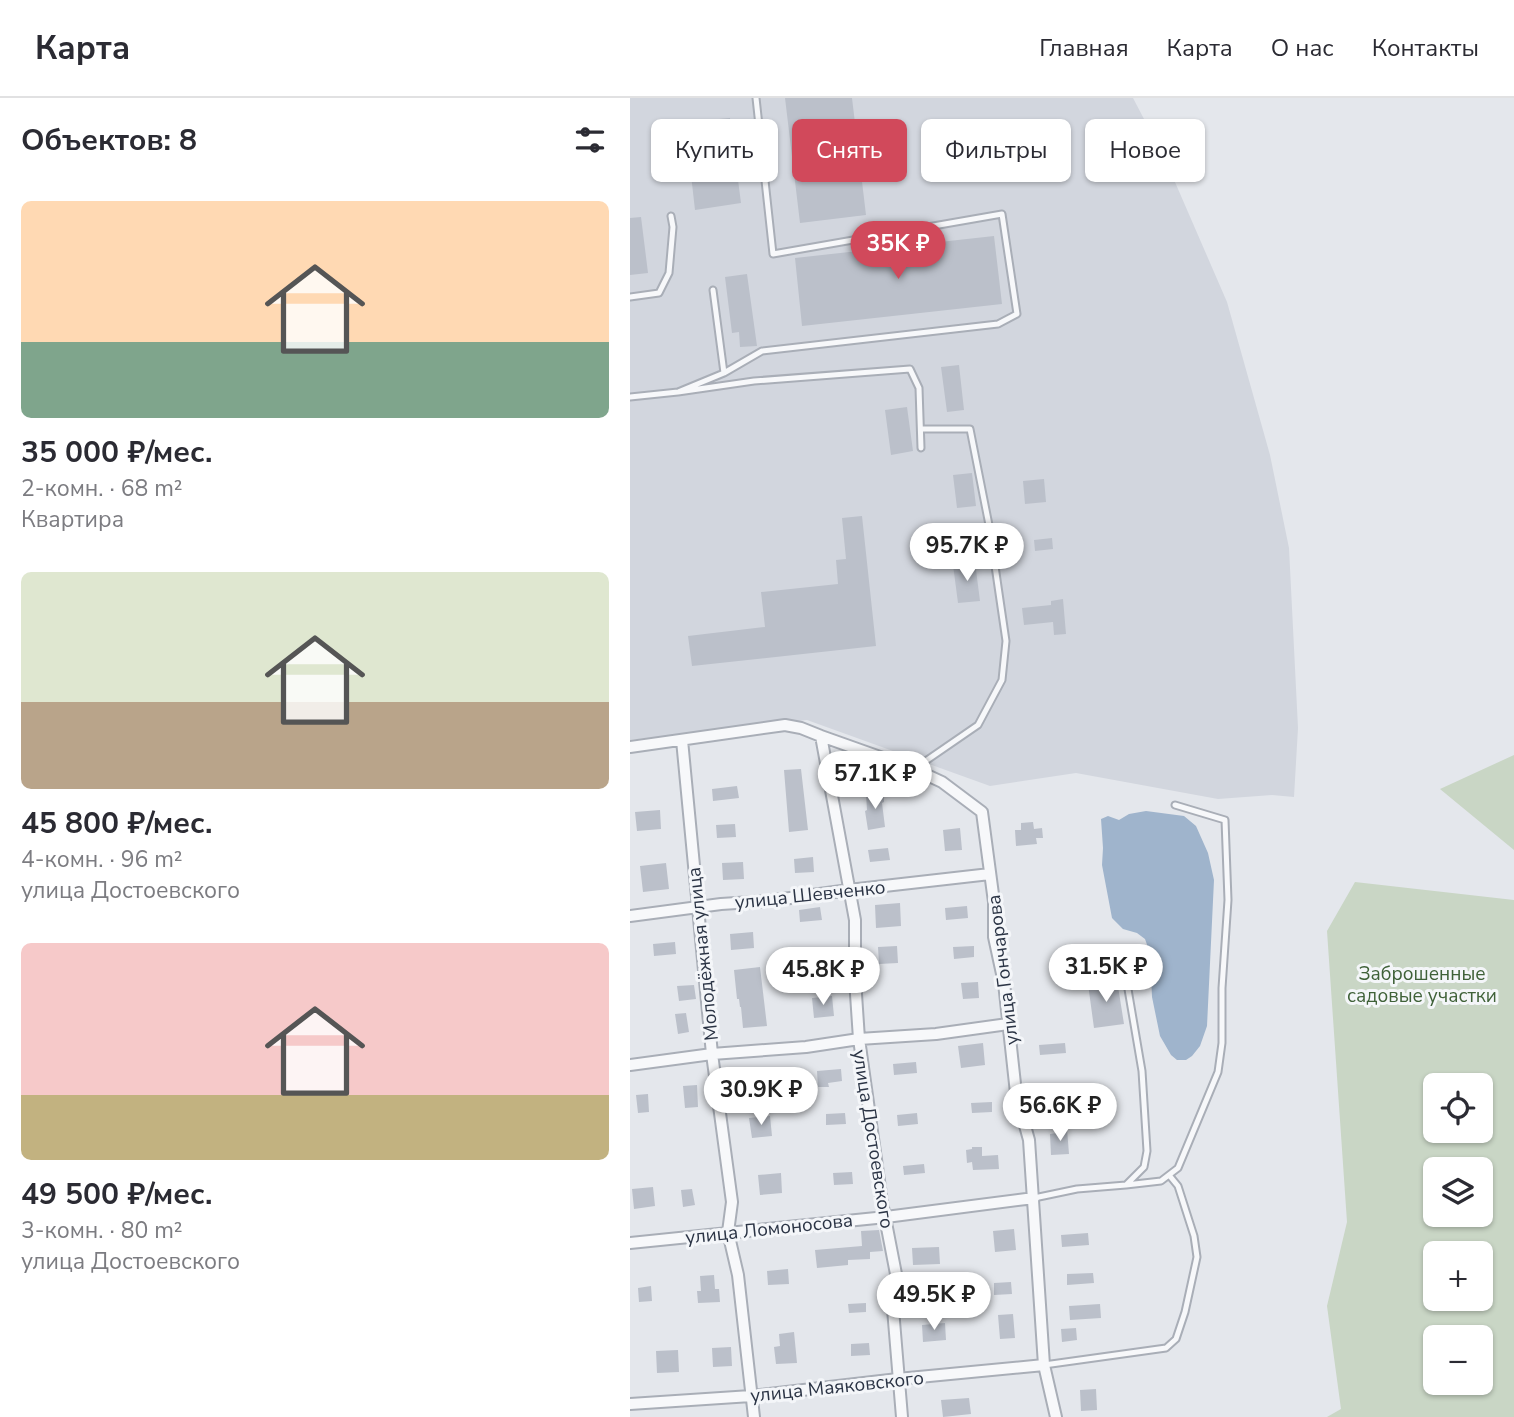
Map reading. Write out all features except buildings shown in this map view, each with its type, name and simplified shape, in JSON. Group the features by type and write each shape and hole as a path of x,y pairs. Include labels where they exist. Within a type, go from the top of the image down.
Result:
{"street":[{"path":"630,747 785,725 801,728 914,769"},
{"name":"улица Достоевского","path":"821,736 855,920 859,1039 882,1202 896,1273 893,1310 902,1417"},
{"name":"Молодёжная улица","path":"682,740 712,1054 732,1202 727,1232 738,1275 754,1417"},
{"name":"улица Гончарова","path":"914,769 942,782 982,812 994,902 994,937 1004,983 1016,1093 1029,1140 1044,1366 1056,1417"},
{"name":"улица Шевченко","path":"630,916 990,874"},
{"path":"630,1065 859,1039 936,1034 1008,1024"},
{"name":"улица Ломоносова","path":"630,1243 886,1217 1034,1198"},
{"name":"улица Маяковского","path":"630,1404 751,1396 1044,1366"}],"lane":[{"path":"678,392 724,373 762,351 998,324 1017,314 1002,215 773,254 756,98"},
{"path":"630,298 659,293 669,272 673,227 671,216"},
{"path":"713,290 724,373"},
{"path":"630,397 754,381 910,369 919,388 921,448"},
{"path":"914,769 978,725 1002,680 1006,641 989,525 970,429 921,429"},
{"path":"1034,1198 1077,1189 1161,1181 1178,1168 1218,1072 1222,1044 1222,988 1228,901 1225,820 1175,805"},
{"path":"1123,960 1142,1071 1147,1150 1144,1167 1126,1185"},
{"path":"1044,1366 1166,1348 1176,1339 1197,1257 1194,1236 1178,1186 1169,1175"}],"shaded area":[{"path":"630,98 1133,98 1144,119 1085,119 1085,182 1175,182 1227,302 1270,455 1289,548 1298,728 1294,797 1272,795 1218,799 1076,773 990,786 807,720 630,740"}],"green space":[{"path":"1514,755 1514,850 1440,789"},
{"name":"Заброшенные садовые участки","path":"1355,882 1514,900 1514,1417 1327,1417 1341,1409 1327,1306 1347,1222 1327,931"}],"water":[{"path":"1146,811 1184,816 1196,826 1208,853 1214,880 1207,1026 1200,1046 1186,1060 1177,1060 1171,1055 1160,1036 1152,997 1150,953 1145,939 1137,933 1123,929 1112,918 1102,865 1101,819 1108,816 1119,820 1129,814"}]}
